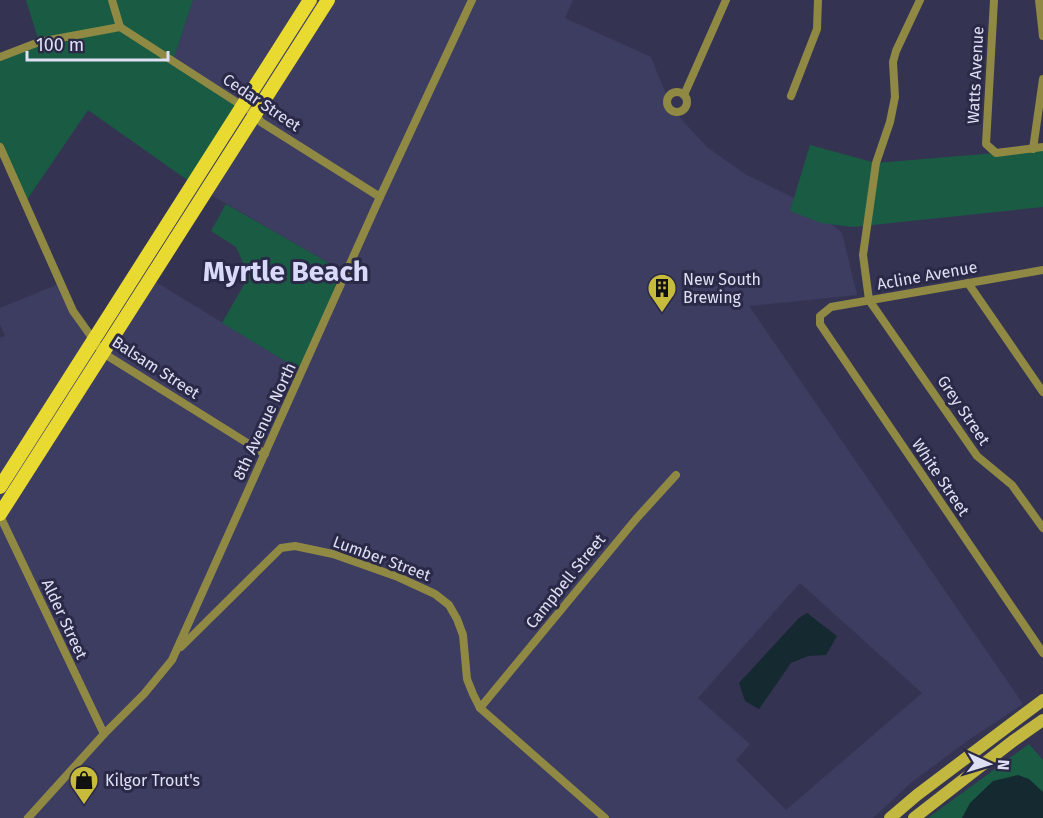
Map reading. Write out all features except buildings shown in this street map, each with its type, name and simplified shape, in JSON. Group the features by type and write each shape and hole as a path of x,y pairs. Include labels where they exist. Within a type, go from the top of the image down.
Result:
{"main road":[{"path":"0,487 310,0"},
{"path":"0,515 328,0"},
{"path":"890,818 1043,700"},
{"path":"914,818 1043,720"}],"street":[{"path":"0,57 39,42 120,27 112,0"},
{"name":"8th Avenue North","path":"28,818 104,734 144,694 177,651 380,197 472,0"},
{"path":"684,95 726,0"},
{"path":"791,96 817,30 818,0"},
{"path":"869,300 863,255 876,163 890,122 895,97 893,62 920,0"},
{"name":"Watts Avenue","path":"994,0 986,144 991,151 996,153 1033,149"},
{"path":"1039,0 1043,36"},
{"name":"Cedar Street","path":"120,27 242,105 255,114 261,122 380,197"},
{"path":"1043,78 1033,149 1043,147"},
{"name":"Balsam Street","path":"0,147 73,311 103,353 265,454"},
{"name":"Acline Avenue","path":"820,316 831,307 1043,270"},
{"path":"968,283 1043,392"},
{"name":"Grey Street","path":"869,300 977,456 1012,485 1043,528"},
{"name":"White Street","path":"820,316 819,324 827,338 1043,653"},
{"name":"Campbell Street","path":"480,708 636,519 676,475"},
{"name":"Alder Street","path":"0,515 104,734"},
{"name":"Lumber Street","path":"177,651 281,548 295,546 333,554 398,577 435,594 449,605 463,635 467,679 480,708 605,818"}],"shaded area":[{"path":"193,0 573,0 565,18 651,57 672,109 707,147 745,174 810,206 842,233 857,295 749,306 1023,704 970,739 912,782 873,818 0,818 0,338 5,336 0,325 0,308 61,283 103,352 151,279 303,372 348,274 206,192 255,114 173,61","holes":["800,583 922,693 786,810 736,760 750,744 698,698"]}],"green space":[{"path":"26,0 193,0 173,61 242,105 193,184 88,110 24,204 0,147 0,57 39,42"},
{"path":"810,145 876,163 1043,147 1043,207 853,227 821,223 790,211"},
{"path":"226,204 348,274 303,372 222,323 249,276 236,247 211,231"},
{"path":"1029,744 1043,760 1043,818 928,818"}],"water":[{"path":"807,613 837,636 826,655 808,656 791,663 759,709 745,701 739,683 799,618"},
{"path":"1018,775 1029,779 1043,792 1043,818 962,818 970,803 993,781"}],"place":[{"name":"New South Brewing","path":"662,314"},
{"name":"Kilgor Trout's","path":"84,806"}],"district":[{"name":"Myrtle Beach","path":"286,271"}]}
